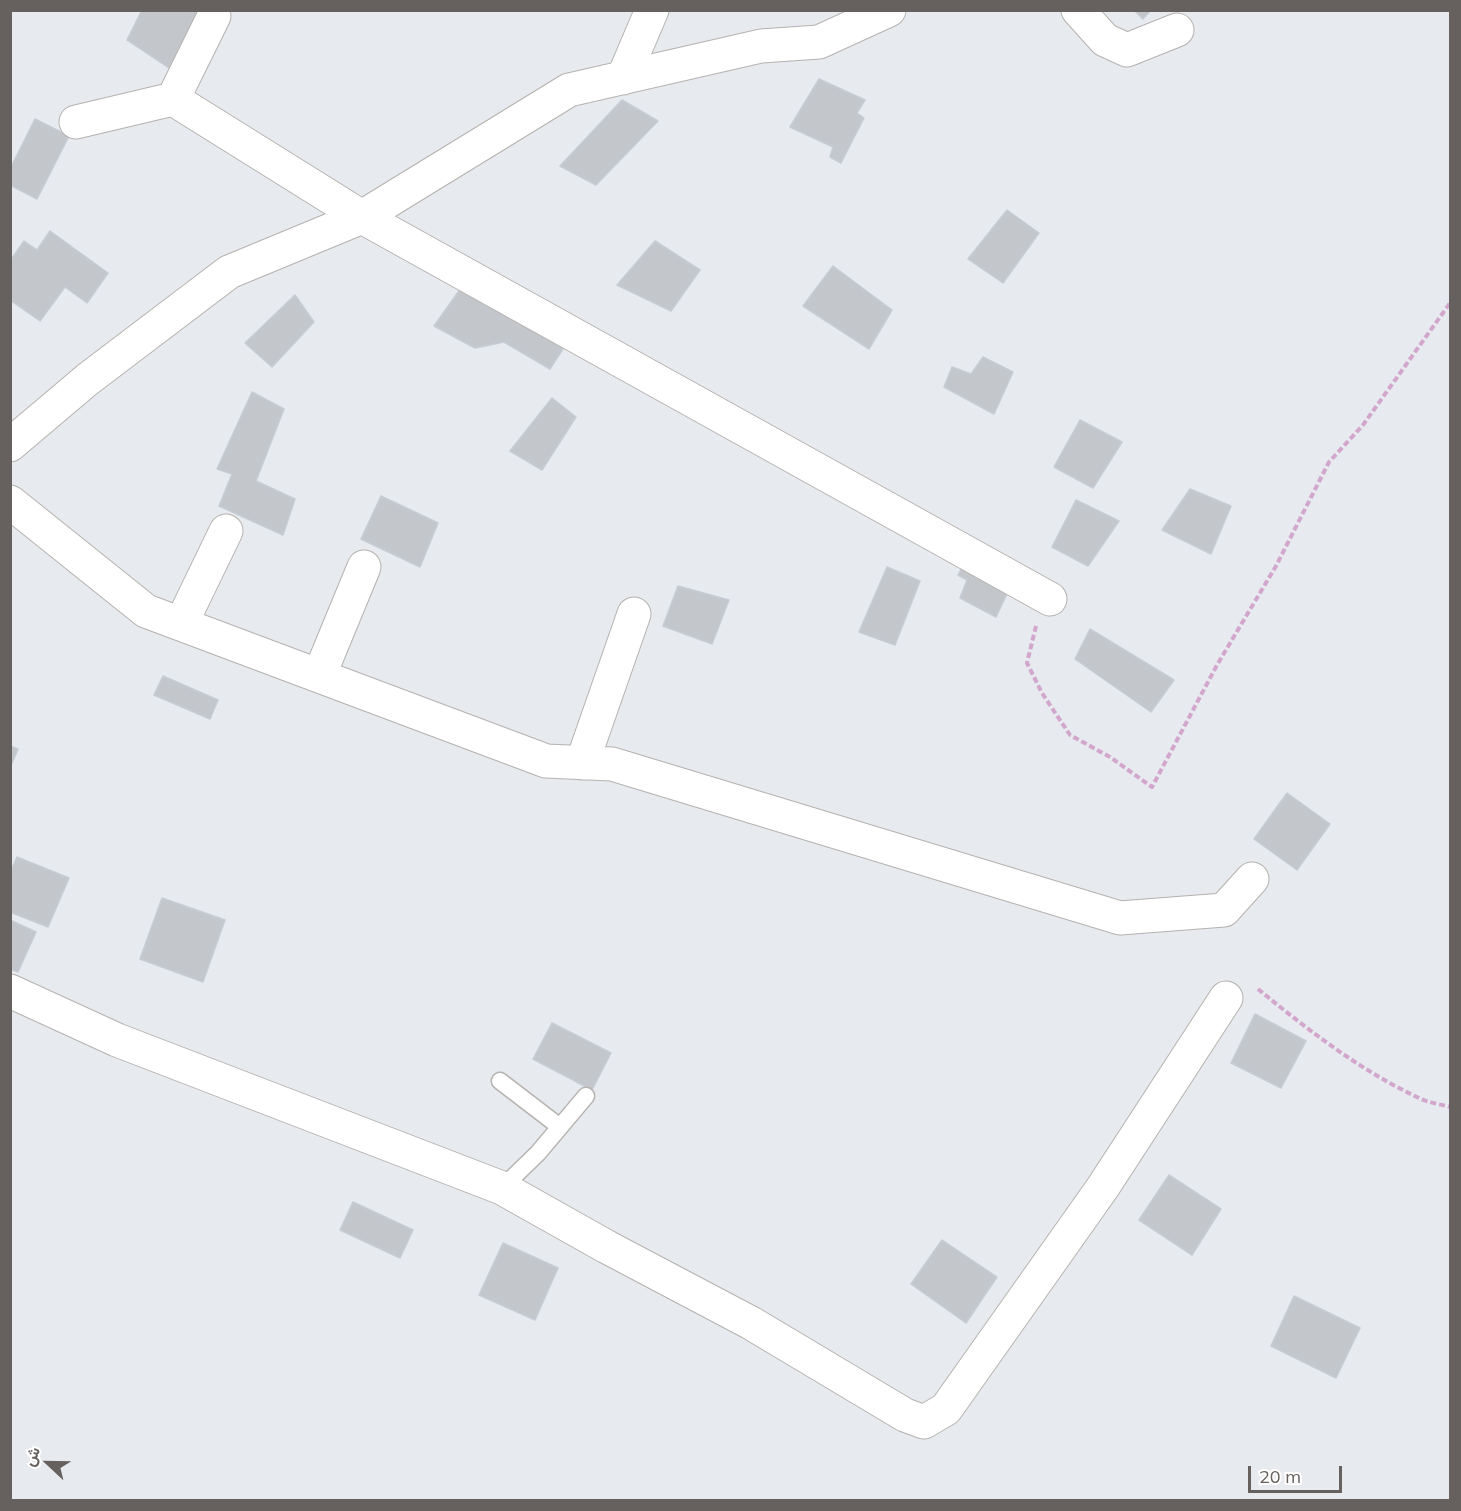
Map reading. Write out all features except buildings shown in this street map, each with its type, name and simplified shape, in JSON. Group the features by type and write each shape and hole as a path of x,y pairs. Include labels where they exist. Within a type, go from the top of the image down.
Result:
{"street":[{"path":"623,78 652,10"},
{"path":"10,445 88,379 229,272 362,217 569,90 760,46 819,42 889,10"},
{"path":"1078,10 1105,40 1126,50 1177,30"},
{"path":"173,99 214,15"},
{"path":"76,122 173,99 362,217 1050,599"},
{"path":"10,502 146,611 546,762 612,764 1120,918 1224,910 1252,879"},
{"path":"181,624 226,531"},
{"path":"319,676 364,567"},
{"path":"582,763 634,614"},
{"path":"10,991 117,1040 502,1188 607,1247 751,1323 905,1415 924,1422 946,1409 1238,990"}],"lane":[{"path":"500,1081 560,1127"},
{"path":"502,1188 538,1153 586,1096"}],"path":[{"path":"1050,599 1033,631 1027,663 1042,693 1070,735 1110,757 1152,787 1217,665 1276,566 1329,462 1363,424 1450,303"},
{"path":"1238,990 1302,1025 1355,1062 1421,1099 1450,1107"}]}
